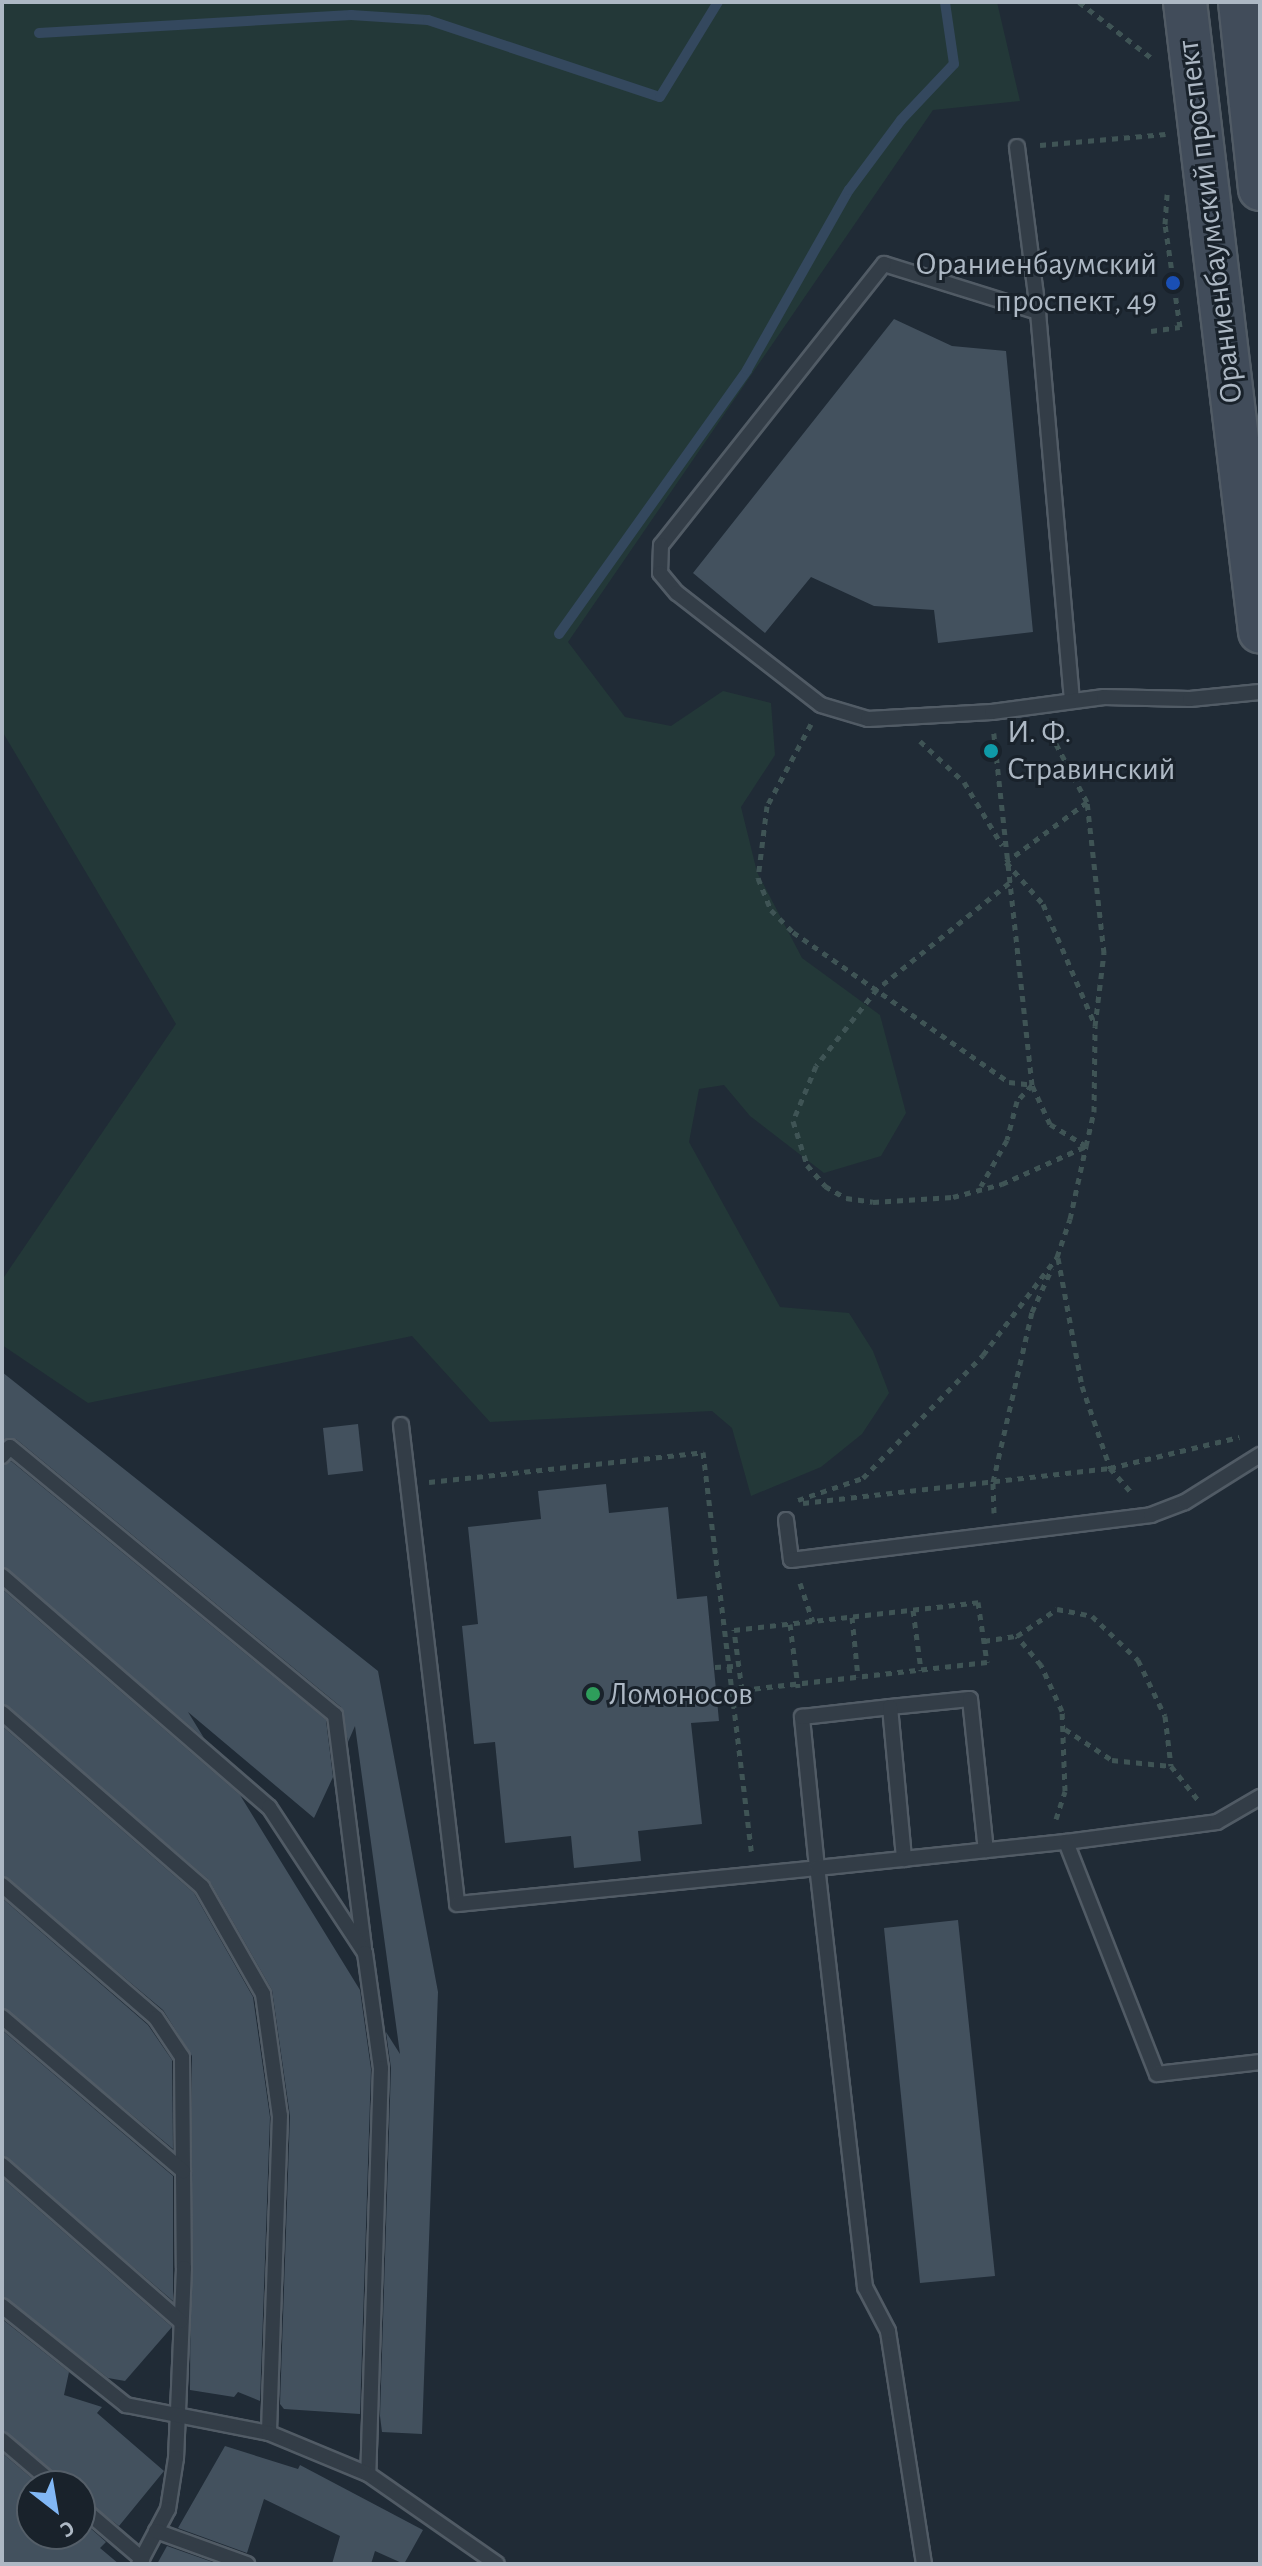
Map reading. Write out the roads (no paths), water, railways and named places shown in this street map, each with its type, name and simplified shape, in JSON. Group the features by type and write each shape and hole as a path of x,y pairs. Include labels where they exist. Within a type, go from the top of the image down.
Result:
{"main road":[{"name":"Ораниенбаумский проспект","path":"1185,2 1260,632"},
{"name":"Ораниенбаумский проспект","path":"1240,2 1254,44 1260,189"}],"lane":[{"path":"1017,147 1038,312 1072,701"},
{"path":"1038,312 884,264 661,545 660,573 677,593 821,705 895,720 1072,701 1260,692"},
{"path":"401,1425 457,1904 1066,1842 1217,1822 1260,1797"},
{"path":"2,1456 10,1447 335,1715 381,2068 368,2474"},
{"path":"786,1520 791,1560 1151,1515 1185,1502 1260,1455"},
{"path":"2,1576 269,1807 365,1953"},
{"path":"924,2564 888,2331 865,2287 802,1717 970,1699 986,1850"},
{"path":"890,1707 904,1859"},
{"path":"2,1713 202,1887 263,1994 280,2116 269,2433"},
{"path":"1066,1842 1157,2074 1260,2062"},
{"path":"2,1885 156,2018 182,2057 180,2321 174,2471 168,2509 140,2561 96,2521"},
{"path":"2,2017 183,2171"},
{"path":"2,2165 180,2321"},
{"path":"2,2306 126,2405 174,2417 269,2433 368,2474 497,2564"},
{"path":"2,2440 37,2470"},
{"path":"156,2531 247,2564"}],"waterway":[{"path":"39,33 351,15 428,20 660,97 718,2"},
{"path":"559,634 747,370 849,190 901,120 954,64 945,2"}],"place":[{"name":"Ораниенбаумский проспект, 49","path":"1173,283"},
{"name":"И. Ф. Стравинский","path":"991,751"},
{"name":"Ломоносов","path":"593,1694"}]}
